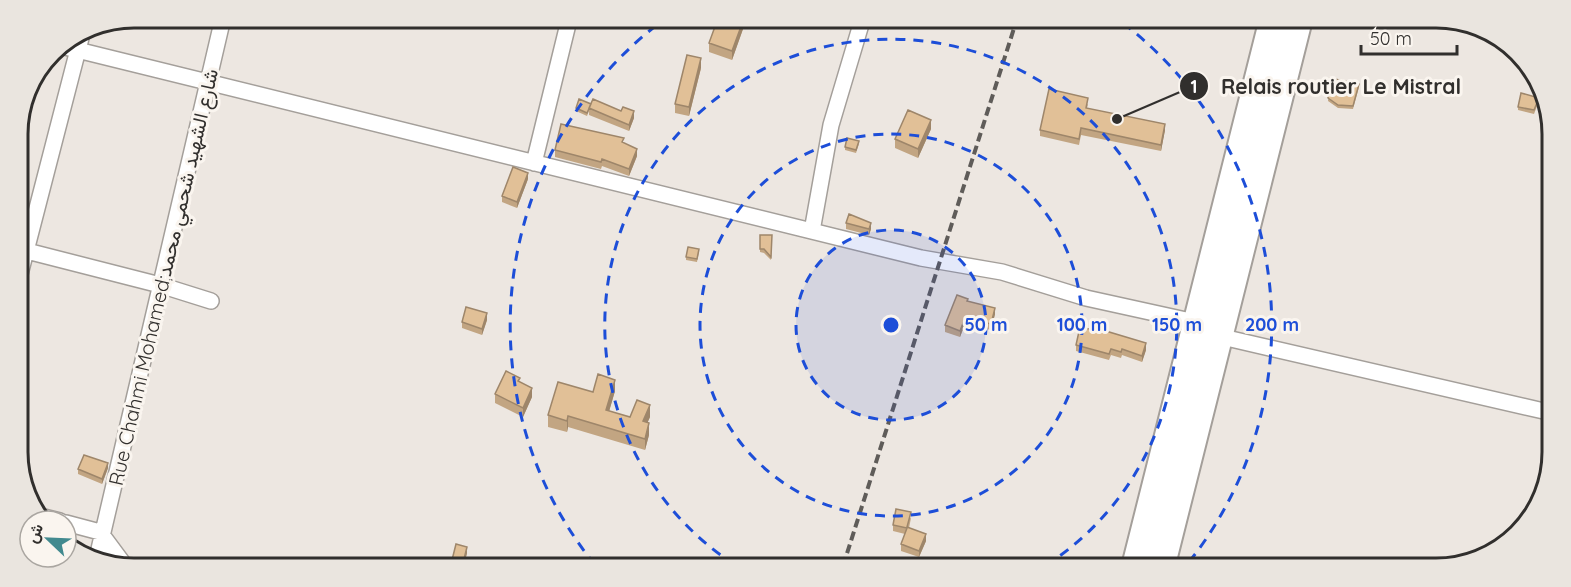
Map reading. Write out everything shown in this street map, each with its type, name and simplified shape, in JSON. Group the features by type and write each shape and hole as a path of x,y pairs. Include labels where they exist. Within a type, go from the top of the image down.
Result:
{"highway":[{"path":"1138,558 1272,28"},
{"path":"1162,558 1297,28"}],"street":[{"name":"Rue Chahmi Mohamed;شارع الشهيد شحمي محمد","path":"98,552 221,28"},
{"path":"534,163 567,28"},
{"path":"812,231 831,125 860,28"},
{"path":"79,44 209,81 534,163 921,258 1002,272 1086,298 1186,320"},
{"path":"29,226 79,44"},
{"path":"29,252 160,285 211,301"},
{"path":"1218,336 1542,411"},
{"path":"78,527 102,535 119,557"}],"building":[{"path":"714,28 740,28 732,51 709,43"},
{"path":"687,55 701,58 689,107 675,104"},
{"path":"1330,78 1359,84 1353,106 1338,105 1328,98"},
{"path":"1049,89 1088,98 1086,108 1165,124 1161,145 1081,128 1079,139 1040,130"},
{"path":"1521,93 1535,97 1537,102 1534,110 1518,107"},
{"path":"579,99 591,104 587,113 576,108"},
{"path":"593,99 621,111 623,107 634,111 629,125 589,108"},
{"path":"908,110 931,120 918,149 895,139"},
{"path":"561,124 624,138 622,142 637,149 629,169 602,159 601,162 555,150"},
{"path":"847,138 859,141 856,150 845,147"},
{"path":"513,167 528,173 517,202 502,196"},
{"path":"849,214 871,223 869,229 846,223"},
{"path":"760,235 772,235 771,257 764,249 760,249"},
{"path":"688,247 699,249 697,259 686,257"},
{"path":"957,295 968,299 967,301 995,308 991,324 965,318 960,331 945,325"},
{"path":"466,307 487,313 482,329 462,322"},
{"path":"1080,327 1098,331 1099,329 1146,343 1142,356 1122,349 1121,352 1111,349 1109,354 1076,345"},
{"path":"506,371 520,378 518,381 532,388 523,408 495,394"},
{"path":"598,374 615,380 606,410 630,417 637,400 650,405 643,421 649,423 645,439 568,416 567,421 548,415 558,382 593,392"},
{"path":"84,455 108,463 102,479 78,469"},
{"path":"896,509 911,512 907,527 926,534 919,551 901,544 907,528 893,525"},
{"path":"456,544 467,547 464,558 452,558"}],"railway":[{"path":"846,558 1014,28"}],"place":[{"name":"Relais routier Le Mistral","path":"1117,119"}]}
